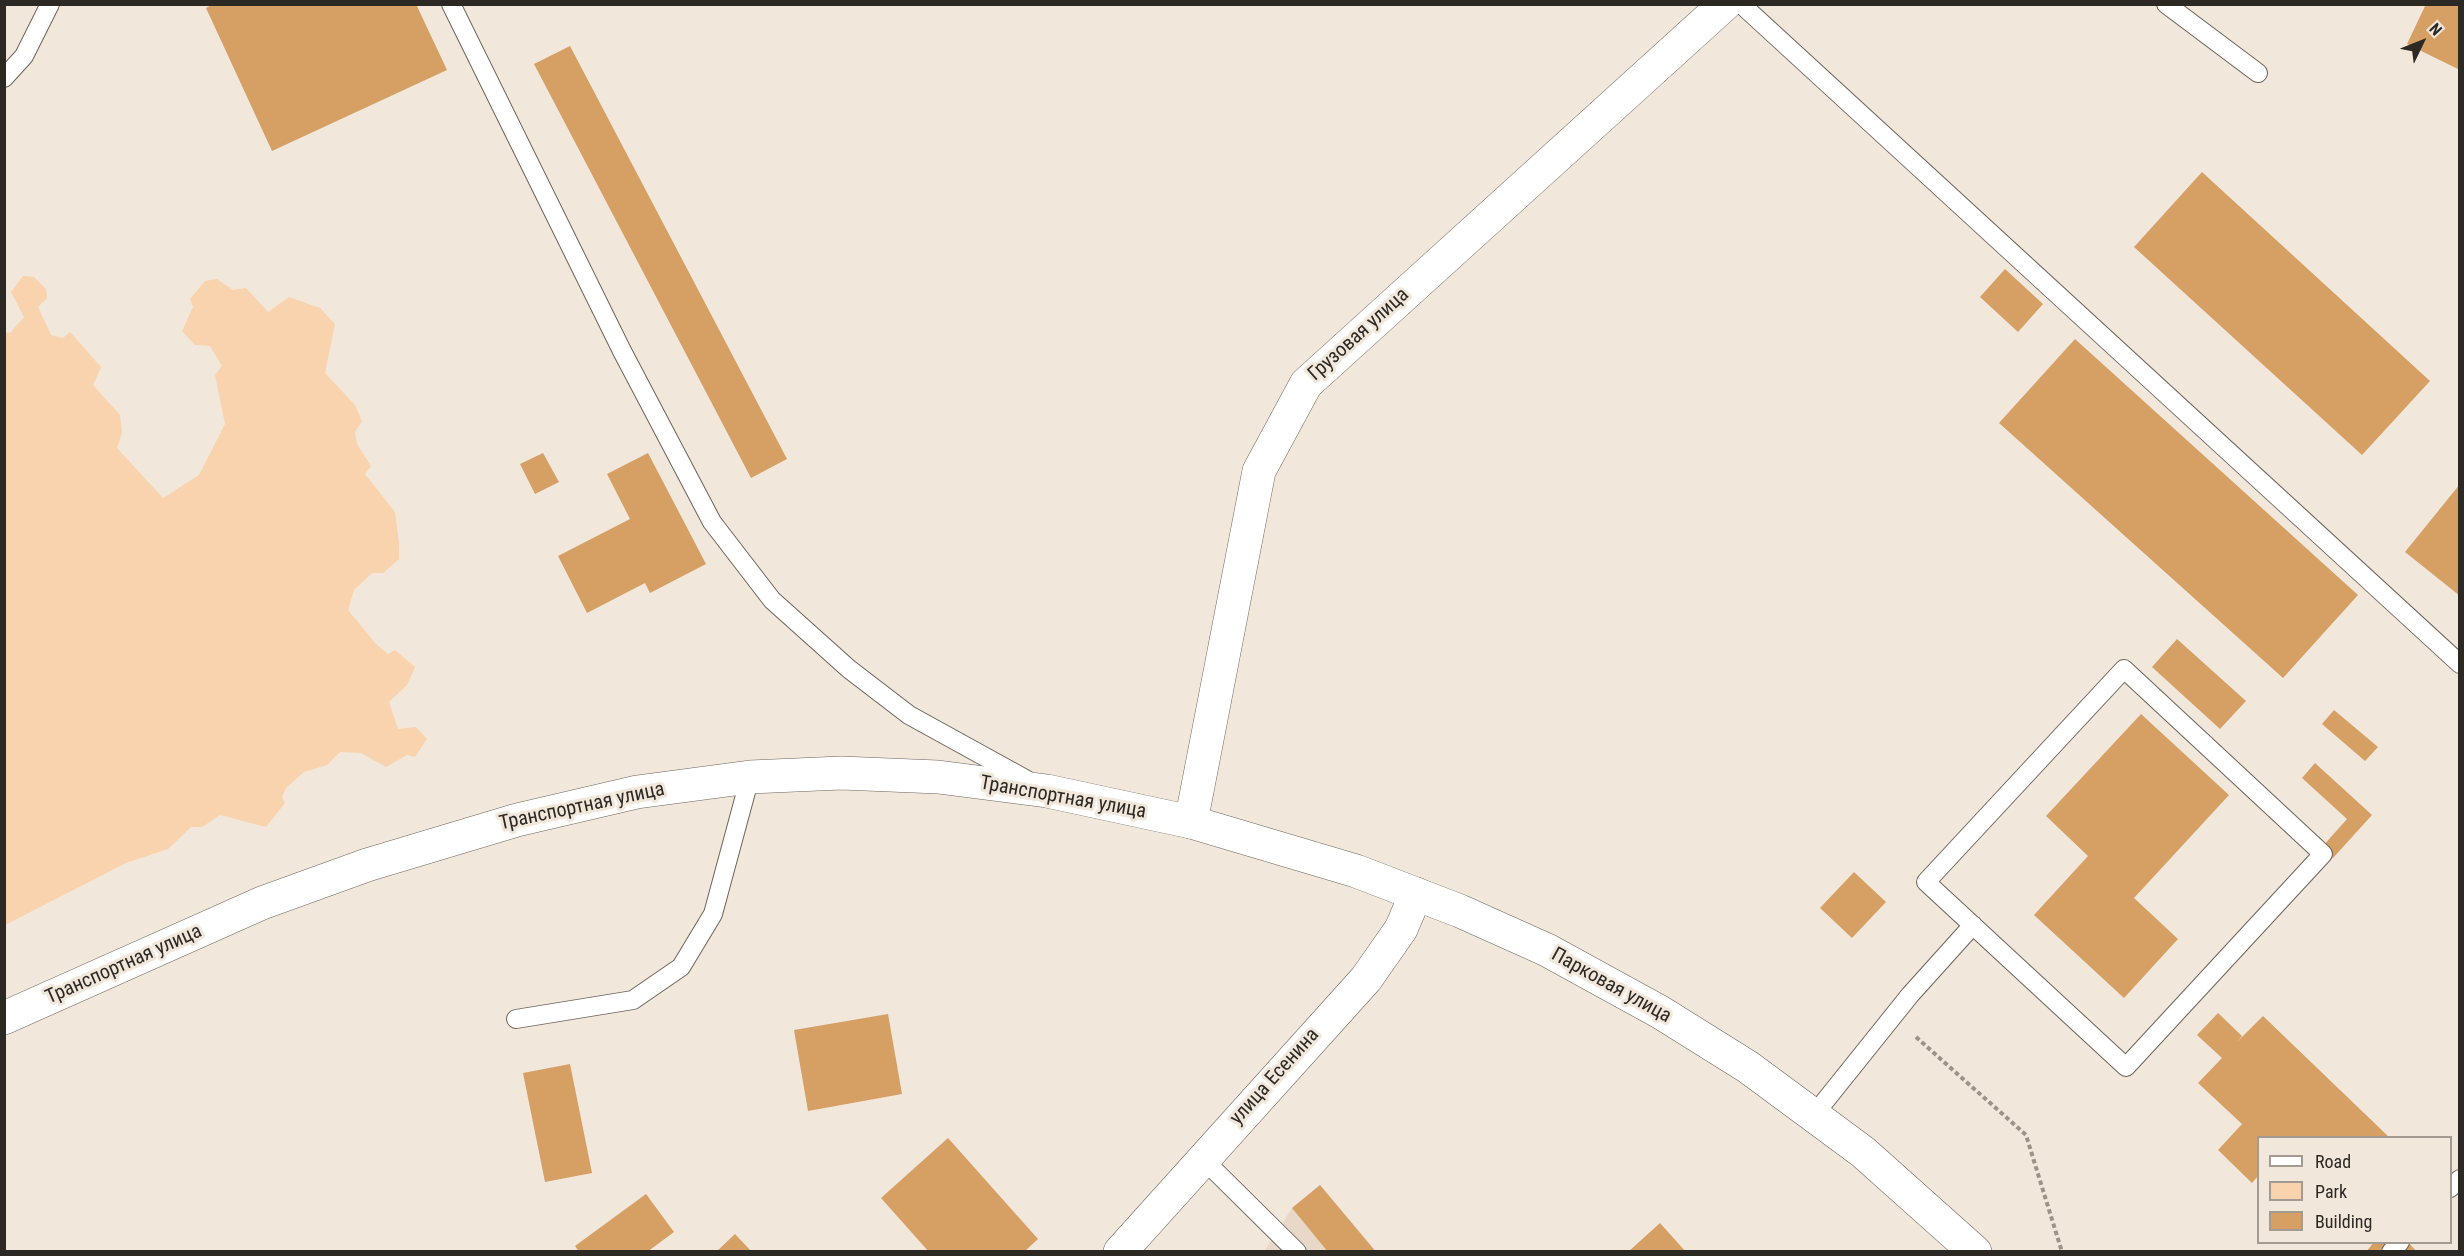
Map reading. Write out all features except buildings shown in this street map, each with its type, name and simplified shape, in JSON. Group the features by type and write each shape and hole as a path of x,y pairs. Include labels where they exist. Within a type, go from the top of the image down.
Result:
{"street":[{"name":"Грузовая улица","path":"1191,822 1258,471 1306,384 1725,4"},
{"name":"Транспортная улица","path":"4,1018 262,903 366,865 517,820 615,797 750,777 841,772 916,776 1047,791 1191,822"},
{"name":"Парковая улица","path":"1191,822 1356,871 1547,950 1660,1012 1748,1067 1863,1152 1975,1251"},
{"name":"улица Есенина","path":"1120,1251 1371,971 1401,929 1416,894"}],"lane":[{"path":"4,78 24,56 50,4"},
{"path":"451,4 622,351 712,522 772,600 849,669 909,715 1047,791"},
{"path":"1741,4 2460,664"},
{"path":"2166,4 2258,73"},
{"path":"2124,669 2324,854 2126,1067 1973,925 1926,882 2124,669"},
{"path":"516,1019 633,1000 681,966 713,914 750,777"},
{"path":"1814,1116 1893,1017 1973,925"},
{"path":"1202,1158 1297,1251"}],"path":[{"path":"1893,1017 2026,1135 2062,1251"}],"shaded area":[{"path":"1320,1185 1376,1251 1264,1252 1292,1208"}],"green space":[{"path":"23,276 34,277 46,289 47,298 38,307 51,335 63,338 70,332 101,367 93,385 120,415 122,433 117,448 163,498 199,475 225,424 215,375 222,366 210,346 195,345 182,331 193,307 190,299 205,281 217,279 233,290 246,288 268,312 289,297 320,308 335,324 325,373 355,405 362,421 355,432 357,444 371,466 365,474 395,512 399,543 399,559 383,573 372,573 354,590 348,610 376,644 388,654 395,650 415,667 407,685 389,702 398,729 416,727 427,739 415,757 407,755 386,767 361,753 340,752 327,765 304,772 286,788 282,797 285,803 266,827 220,815 202,827 191,827 168,849 126,863 5,925 4,332 10,333 24,317 11,292"}]}
